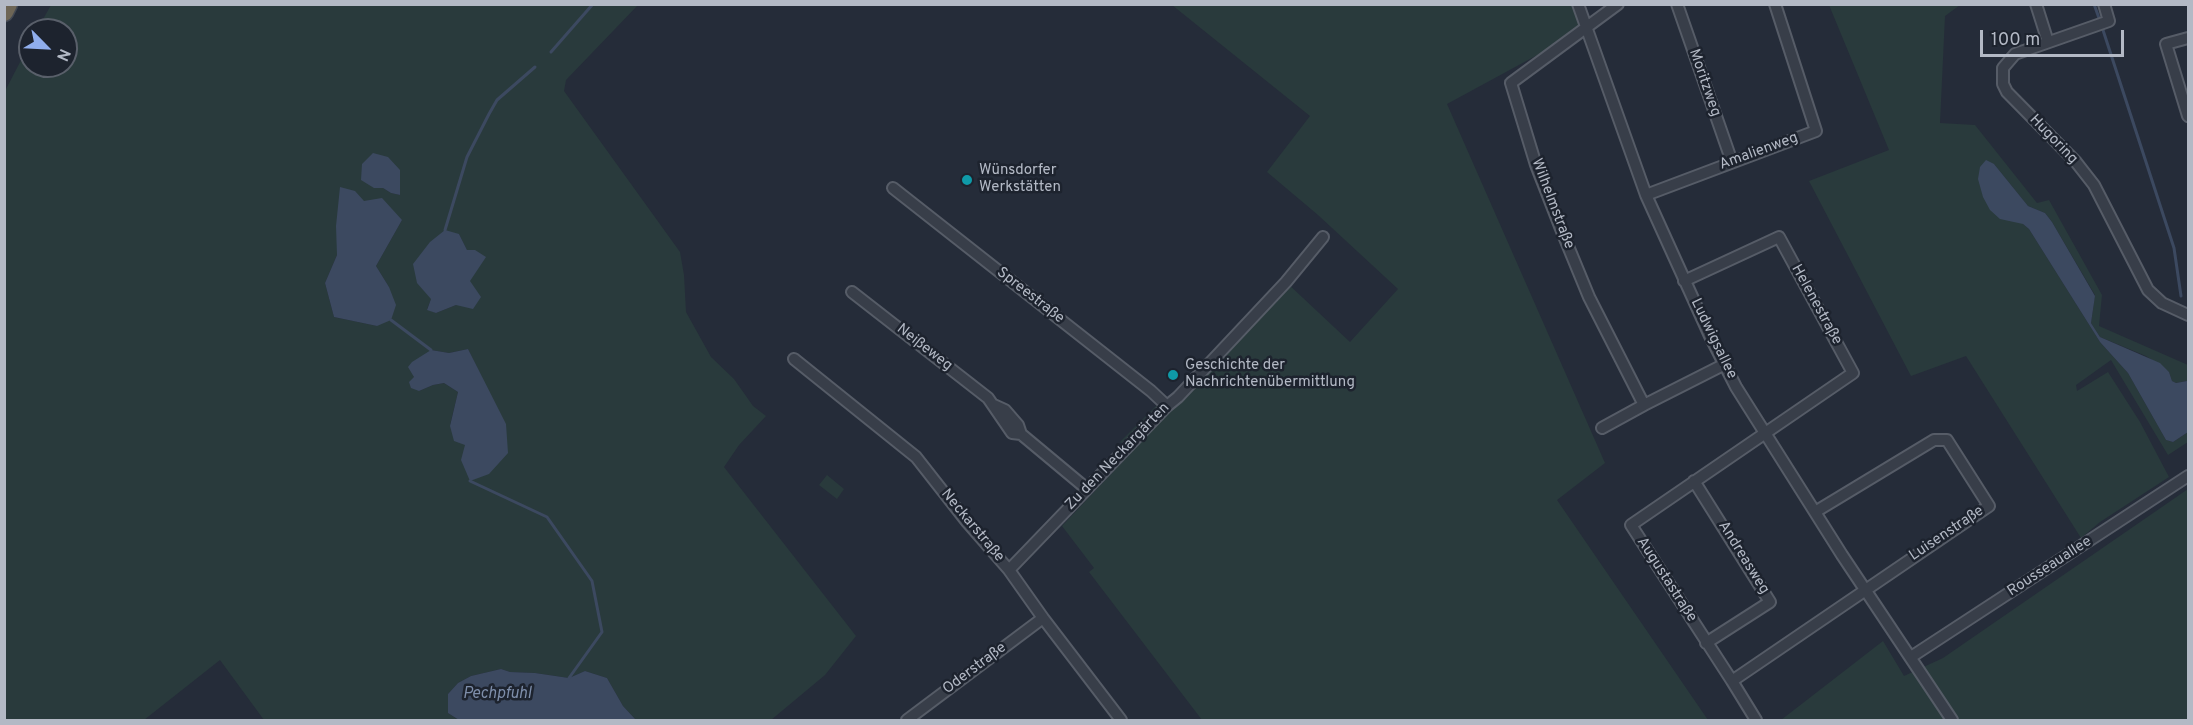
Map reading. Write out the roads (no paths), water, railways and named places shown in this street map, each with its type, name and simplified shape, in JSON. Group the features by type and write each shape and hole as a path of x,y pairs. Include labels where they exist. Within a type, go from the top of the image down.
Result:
{"highway":[{"path":"4,12 8,4"}],"street":[{"name":"Ludwigsallee","path":"1578,4 1646,195 1684,281 1737,387 1865,590 1952,720"},
{"path":"1587,28 1618,4"},
{"name":"Moritzweg","path":"1677,4 1732,162"},
{"name":"Amalienweg","path":"1646,195 1816,131 1775,4"},
{"path":"2036,4 2048,42"},
{"name":"Hugoring","path":"2104,4 2109,21 2015,54 2003,68 2002,75 2007,92 2076,162 2094,185 2148,290 2162,303 2188,315"},
{"name":"Wilhelmstraße","path":"1587,28 1511,83 1536,165 1589,297 1644,405"},
{"path":"2188,38 2166,44 2188,116"},
{"name":"Spreestraße","path":"893,188 1167,406"},
{"name":"Zu den Neckargärten","path":"1009,570 1178,397 1286,282 1323,237"},
{"name":"Helenestraße","path":"1684,281 1779,237 1853,373 1766,432"},
{"name":"Neißeweg","path":"852,292 988,398 1012,433 1021,434 1088,489"},
{"name":"Neckarstraße","path":"794,359 888,437 916,457 967,522 1009,570 1042,618 1121,720"},
{"path":"1602,428 1725,364"},
{"name":"Augustastraße","path":"1756,720 1631,525 1766,432"},
{"name":"Luisenstraße","path":"1815,512 1934,440 1947,440 1989,506 1865,590"},
{"name":"Rousseauallee","path":"1911,657 2188,476"},
{"name":"Andreasweg","path":"1694,481 1770,602 1706,643"},
{"path":"1732,681 1865,590"},
{"name":"Oderstraße","path":"914,718 1042,618"}],"water":[{"path":"373,153 388,157 400,170 400,195 383,188 374,188 361,180 362,164"},
{"path":"1986,160 1994,164 2028,206 2045,213 2052,222 2095,296 2091,323 2100,337 2160,363 2169,372 2172,381 2176,383 2187,381 2188,432 2173,442 2166,440 2128,373 2100,342 2029,229 2023,224 2000,219 1990,210 1983,197 1978,179 1980,167"},
{"path":"340,187 355,191 364,201 382,198 402,220 376,266 389,287 396,305 391,320 377,326 334,317 325,283 337,255 336,226"},
{"path":"445,230 459,234 467,250 475,250 486,257 470,281 481,297 473,309 456,305 436,313 427,310 431,299 417,283 413,264 430,242"},
{"path":"468,349 506,424 508,453 489,474 470,481 461,460 465,445 454,441 450,426 458,392 444,383 419,391 411,388 409,382 414,377 408,367 431,350 449,353"},
{"name":"Pechpfuhl","path":"501,669 569,678 585,671 607,678 623,706 636,720 459,720 448,713 448,694 458,683 471,676"}],"waterway":[{"path":"551,52 593,4"},
{"path":"2094,4 2100,21"},
{"path":"2102,27 2174,248 2181,296"},
{"path":"445,230 467,157 489,114 497,100 535,67"},
{"path":"391,320 431,350"},
{"path":"470,481 547,517 592,581 602,632 569,678"}],"place":[{"name":"Wünsdorfer Werkstätten","path":"967,180"},
{"name":"Geschichte der Nachrichtenübermittlung","path":"1173,375"}]}
